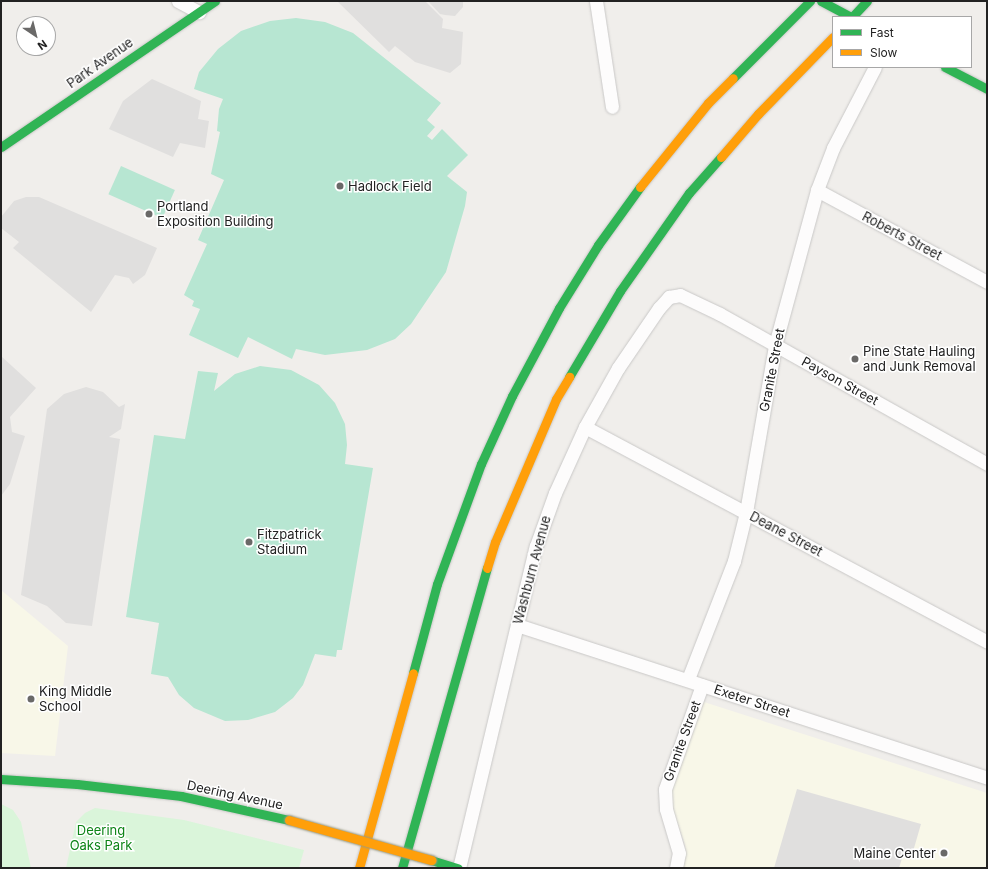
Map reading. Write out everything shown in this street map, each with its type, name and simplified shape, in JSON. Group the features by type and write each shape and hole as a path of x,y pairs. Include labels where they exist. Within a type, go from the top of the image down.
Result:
{"main road":[{"name":"Park Avenue","path":"1,147 215,1"},
{"path":"708,103 810,1"},
{"path":"821,1 849,16"},
{"path":"852,16 867,1"},
{"path":"359,868 437,584 481,464 512,396 559,308 598,245 638,189 760,38"},
{"path":"402,868 495,542 556,400 620,292 689,193 758,114 831,39"},
{"path":"947,68 987,89"},
{"name":"Deering Avenue","path":"1,779 77,784 181,796 289,820 458,868"}],"street":[{"path":"178,1 199,12"},
{"path":"596,1 612,108"},
{"name":"Granite Street","path":"688,679 732,568 746,512 776,345 817,190 833,148 874,68"},
{"name":"Roberts Street","path":"817,190 987,282"},
{"name":"Payson Street","path":"669,297 680,295 776,345 987,464"},
{"name":"Washburn Avenue","path":"458,868 536,546 555,493 585,427 618,368 659,308 669,297"},
{"name":"Deane Street","path":"585,427 987,642"},
{"name":"Exeter Street","path":"517,625 688,679 702,685 987,778"},
{"name":"Granite Street","path":"676,868 679,853 666,809 665,789 702,685"}],"shaded area":[{"path":"337,1 425,1 443,19 442,28 463,32 461,64 450,73 415,62 395,46 389,52"},
{"path":"428,1 463,1 463,7 455,16 445,15 440,14"},
{"path":"152,79 201,101 198,119 209,121 205,148 180,143 173,157 109,129 123,101"},
{"path":"26,197 39,197 157,248 145,275 133,284 129,278 115,275 91,312 13,248 19,242 1,228 1,217 14,201"},
{"path":"1,356 36,388 10,417 12,432 25,436 10,484 1,496"},
{"path":"86,387 103,392 119,407 125,404 121,429 109,437 120,439 92,626 66,623 47,606 21,595 47,409 64,394"},
{"name":"King Middle School","path":"1,590 68,646 55,756 1,753"},
{"path":"704,702 987,793 987,868 681,868 686,851 684,841 671,809 669,795 700,705"},
{"path":"797,789 921,824 912,855 904,852 899,868 774,868"}],"green space":[{"name":"Hadlock Field","path":"296,18 325,22 353,33 441,103 427,120 435,127 427,136 432,140 442,129 468,155 447,176 467,192 465,206 446,272 411,324 395,339 367,350 325,355 296,349 292,359 248,337 238,358 189,335 200,309 192,306 194,301 184,295 207,244 198,240 224,180 211,174 220,132 217,131 219,109 223,99 194,89 199,72 218,49 241,31 270,21"},
{"path":"121,166 175,190 162,218 108,194"},
{"name":"Fitzpatrick Stadium","path":"260,366 291,370 319,385 335,403 345,424 347,445 345,464 373,468 342,650 337,650 336,657 315,654 303,685 293,698 275,712 248,720 225,721 194,708 179,695 168,677 151,674 159,623 126,617 154,435 185,439 198,371 218,373 214,391 235,374"},
{"path":"1,804 13,810 21,822 31,868 1,868"},
{"name":"Deering Oaks Park","path":"95,808 184,820 304,850 299,868 66,868 76,822 85,813"}],"traffic: fast":[{"path":"1,147 215,1"},
{"path":"733,78 810,1"},
{"path":"821,1 849,16"},
{"path":"853,16 867,1"},
{"path":"947,68 987,89"},
{"path":"569,377 620,291 689,193 721,157"},
{"path":"413,673 437,584 481,464 512,396 559,308 598,245 640,187"},
{"path":"402,868 487,568"},
{"path":"1,779 77,784 181,796 289,820"},
{"path":"431,860 458,868"}],"traffic: slow":[{"path":"721,157 758,114 832,38"},
{"path":"640,187 708,103 733,78"},
{"path":"487,568 495,542 556,399 569,377"},
{"path":"359,868 413,673"},
{"path":"289,820 431,860"}],"place":[{"name":"Hadlock Field","path":"340,186"},
{"name":"Portland Exposition Building","path":"149,214"},
{"name":"Pine State Hauling and Junk Removal","path":"855,359"},
{"name":"Fitzpatrick Stadium","path":"249,542"},
{"name":"King Middle School","path":"31,699"},
{"name":"Maine Center","path":"944,853"}]}
